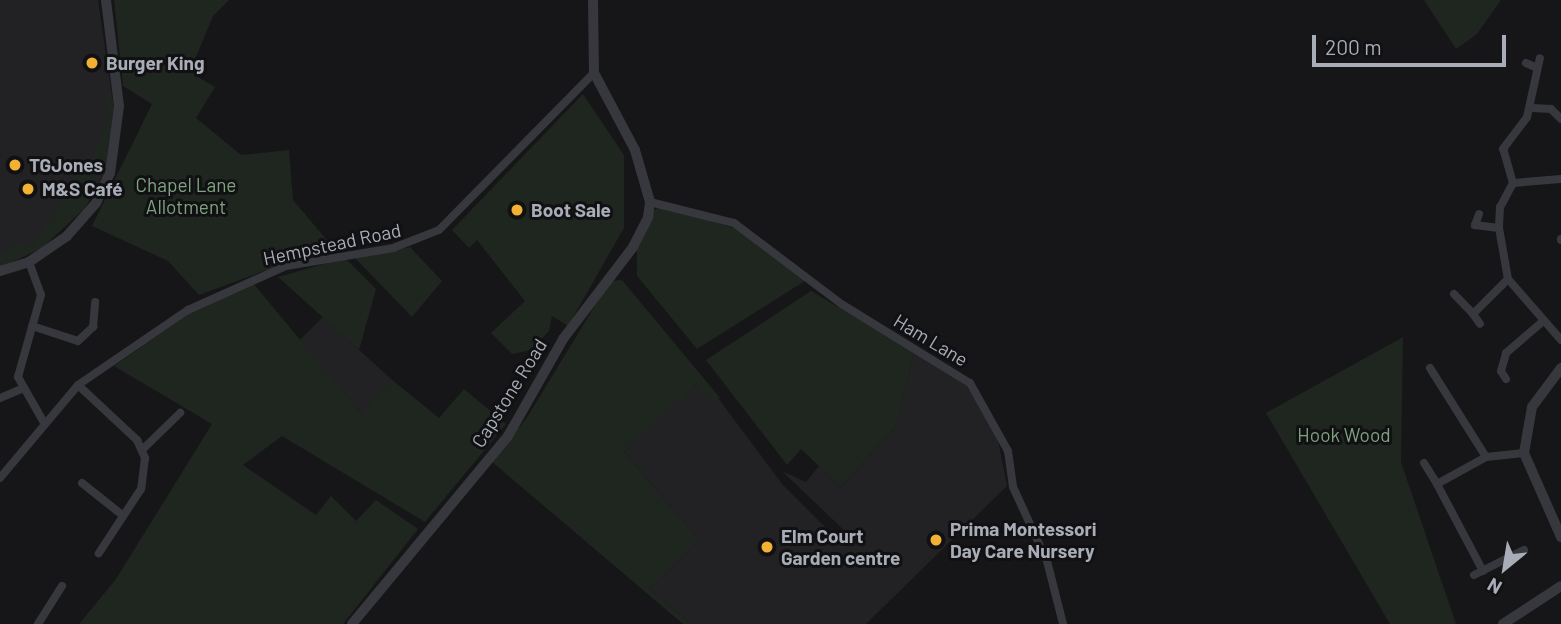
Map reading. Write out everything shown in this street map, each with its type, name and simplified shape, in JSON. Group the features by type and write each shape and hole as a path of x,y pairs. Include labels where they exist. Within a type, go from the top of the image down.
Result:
{"street":[{"path":"0,271 29,262 78,226 110,173 119,106 106,0"},
{"path":"593,0 594,73 628,132 650,202"},
{"path":"1541,58 1536,68 1532,108 1503,149 1513,183 1500,207 1499,229 1508,279 1541,323 1560,336"},
{"path":"1526,63 1536,68"},
{"name":"Hempstead Road","path":"0,478 43,421 78,385 188,310 253,278 408,244 439,230 594,73"},
{"path":"1532,108 1551,108 1561,119"},
{"path":"1513,183 1561,180"},
{"name":"Capstone Road","path":"352,624 508,436 563,339 634,247 650,202"},
{"name":"Ham Lane","path":"650,202 734,223 843,305 970,383 1008,451 1013,487 1046,561 1063,624"},
{"path":"1479,214 1474,229 1499,229"},
{"path":"29,262 41,291 18,367 20,389 43,421"},
{"path":"1473,314 1508,279"},
{"path":"1454,294 1480,324"},
{"path":"32,326 78,341 93,327 95,302"},
{"path":"1506,379 1501,371 1506,353 1541,323"},
{"path":"1430,368 1486,457"},
{"path":"1560,531 1524,453 1532,407 1561,368"},
{"path":"78,385 143,449 143,483 99,552"},
{"path":"0,398 20,389"},
{"path":"143,449 180,413"},
{"path":"1437,484 1486,457 1524,453"},
{"path":"1424,463 1483,570"},
{"path":"82,483 121,514"},
{"path":"1474,575 1524,550"},
{"path":"38,624 62,586"},
{"path":"1503,624 1561,586"}],"shaded area":[{"path":"0,0 98,0 114,109 104,175 84,209 43,242 0,261"},
{"path":"323,317 391,379 364,416 299,341"},
{"path":"914,352 964,382 996,430 1007,486 866,624 691,624 649,589 699,540 624,452 658,417 703,378 783,485 842,544 849,535 782,471 806,482 819,466 841,487 897,424"}],"green space":[{"name":"Chapel Lane Allotment","path":"114,0 229,0 213,16 193,64 196,76 215,87 196,118 241,155 289,150 293,200 332,246 199,295 168,261 92,226 152,104 123,86"},
{"path":"1424,0 1501,0 1477,34 1456,49"},
{"path":"106,89 113,103 106,168 90,163 108,120"},
{"path":"583,94 624,155 624,228 568,326 552,316 549,331 531,350 512,354 491,333 525,301 477,240 469,248 452,230"},
{"path":"78,171 93,177 97,187 84,209 42,248 0,268 0,255 17,242 33,247"},
{"path":"662,206 744,231 805,281 697,349 637,276 637,243 652,211"},
{"path":"410,247 442,281 412,317 355,258"},
{"path":"345,258 376,289 359,350 278,277"},
{"path":"622,280 720,398 712,402 696,384 624,452 699,540 649,589 691,624 683,624 491,461 526,419 610,281"},
{"path":"253,283 363,415 391,379 439,418 464,389 506,424 425,522 282,436 243,465 316,515 331,496 356,521 376,500 418,529 343,624 79,624 116,579 212,424 114,366 192,312"},
{"path":"811,291 914,352 897,424 841,487 801,449 787,465 706,360"},
{"name":"Hook Wood","path":"1403,337 1401,462 1456,624 1390,624 1266,413"}],"place":[{"name":"Burger King","path":"92,63"},
{"name":"TGJones","path":"15,165"},
{"name":"M&S Café","path":"28,189"},
{"name":"Boot Sale","path":"517,210"},
{"name":"Prima Montessori Day Care Nursery","path":"936,540"},
{"name":"Elm Court Garden centre","path":"767,547"}]}
